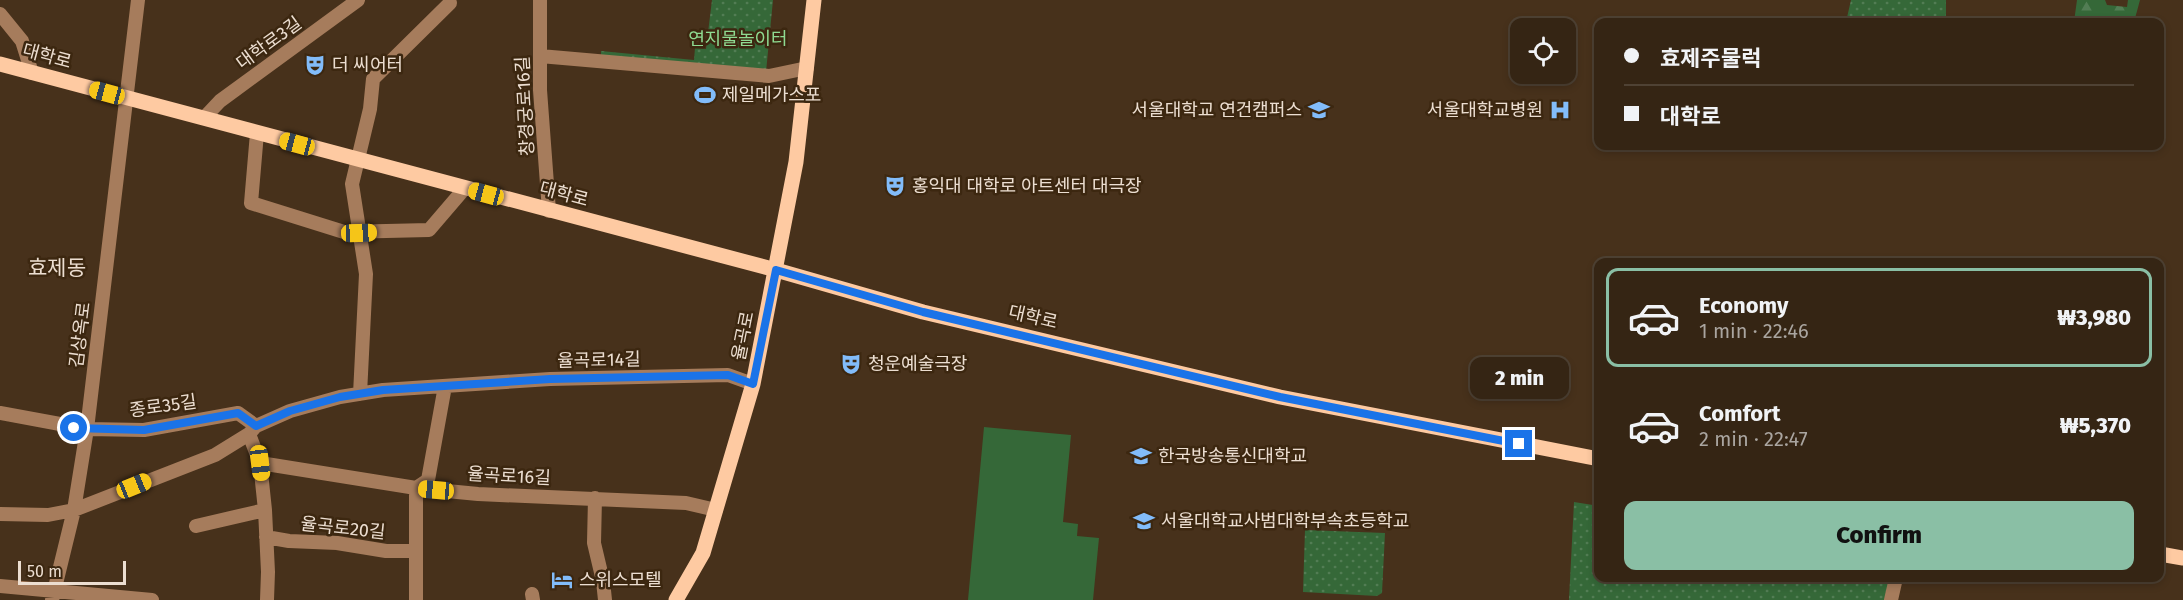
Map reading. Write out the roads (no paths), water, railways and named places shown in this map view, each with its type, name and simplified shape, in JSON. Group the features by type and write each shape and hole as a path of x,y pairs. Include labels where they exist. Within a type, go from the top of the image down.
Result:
{"main road":[{"name":"율곡로","path":"676,600 703,553 753,384 796,162 814,0"},
{"name":"대학로","path":"0,64 776,270 923,312 1280,397 1594,458"},
{"path":"2164,555 2183,558"}],"street":[{"name":"김상옥로","path":"52,595 74,510 87,429 138,0"},
{"name":"대학로3길","path":"204,118 220,101 358,0"},
{"name":"창경궁로16길","path":"540,0 540,90 549,211"},
{"path":"360,394 366,274 352,184 370,109 373,80 450,3"},
{"path":"0,14 22,41 32,73"},
{"path":"540,56 770,76 807,68"},
{"path":"257,133 251,203 344,232 429,230 465,188"},
{"name":"율곡로14길","path":"0,514 48,515 74,510 215,455 252,430 290,411 340,397 445,386 550,379 728,375 753,384"},
{"path":"416,600 416,488 428,480 445,386"},
{"name":"종로35길","path":"0,414 87,429 144,430 238,413 252,430"},
{"path":"252,430 260,463 265,510 267,600"},
{"name":"율곡로16길","path":"260,463 416,488 477,494 686,503 716,510"},
{"path":"595,498 594,543 605,600"},
{"path":"196,526 265,510"},
{"name":"율곡로20길","path":"266,537 337,543 386,551 416,551"},
{"path":"1891,600 1895,582"},
{"path":"0,586 52,595 152,600"}],"place":[{"name":"더 씨어터","path":"315,65"},
{"name":"제일메가스포","path":"705,95"},
{"name":"서울대학교 연건캠퍼스","path":"1319,110"},
{"name":"서울대학교병원","path":"1560,110"},
{"name":"홍익대 대학로 아트센터 대극장","path":"895,186"},
{"name":"청운예술극장","path":"851,364"},
{"name":"한국방송통신대학교","path":"1141,456"},
{"name":"서울대학교사범대학부속초등학교","path":"1144,521"},
{"name":"스위스모텔","path":"562,580"}],"district":[{"name":"효제동","path":"57,268"}],"park label":[{"name":"연지물놀이터","path":"738,39"}]}
